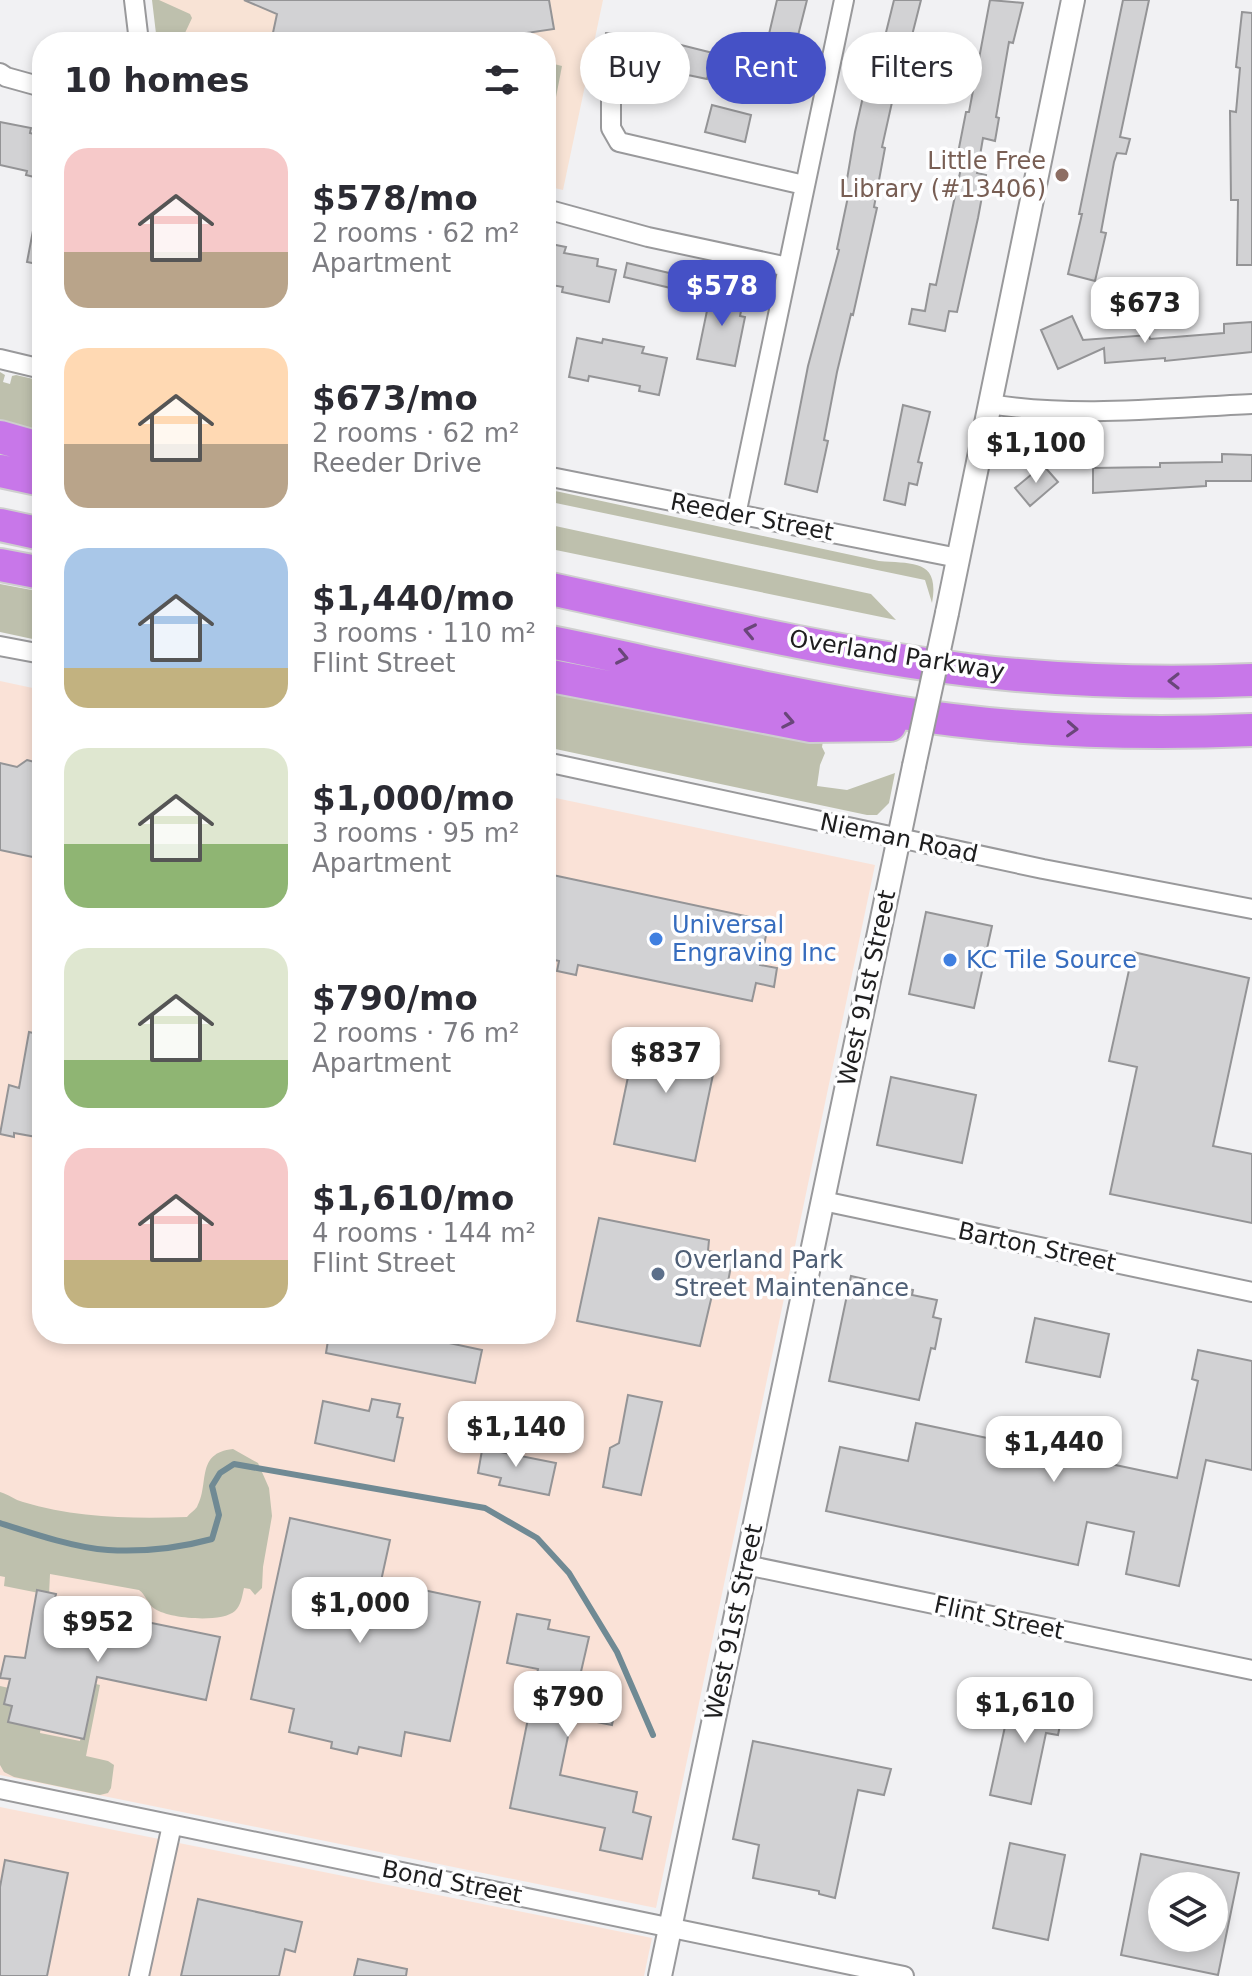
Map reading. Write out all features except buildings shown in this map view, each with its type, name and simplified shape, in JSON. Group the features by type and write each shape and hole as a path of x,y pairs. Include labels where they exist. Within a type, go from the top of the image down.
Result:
{"highway":[{"path":"0,437 32,446"},
{"path":"0,471 32,478"},
{"path":"0,525 32,532"},
{"path":"0,565 32,571"},
{"name":"Overland Parkway","path":"556,590 794,641 970,670 1135,681 1252,680"},
{"path":"556,643 896,712 994,724"},
{"path":"556,677 811,726 994,724 1192,732 1252,730"}],"street":[{"path":"134,0 138,32"},
{"path":"736,515 844,0"},
{"name":"West 91st Street","path":"660,1976 1073,0"},
{"path":"0,73 32,84"},
{"path":"611,104 611,128 619,142 804,185"},
{"path":"556,212 648,237 788,267"},
{"path":"0,359 32,367"},
{"path":"990,404 1025,410 1076,411 1252,404"},
{"name":"Reeder Street","path":"556,478 958,558"},
{"path":"0,646 32,652"},
{"name":"Nieman Road","path":"556,764 1056,872 1252,909"},
{"name":"Barton Street","path":"823,1201 1252,1292"},
{"name":"Flint Street","path":"746,1565 1252,1670"},
{"name":"Bond Street","path":"0,1789 904,1976"},
{"path":"139,1976 172,1825"}],"shaded area":[{"path":"154,0 603,0 596,32 580,32 581,104 563,190 556,188 556,32 159,32"},
{"path":"0,681 32,688 32,1344 556,1344 556,798 875,865 656,1908 0,1775"},
{"path":"0,1807 652,1938 644,1976 0,1976"}],"green space":[{"path":"152,0 159,0 190,14 192,18 185,32 156,32"},
{"path":"556,64 562,66 556,97"},
{"path":"0,372 5,375 3,382 10,384 12,376 16,375 32,379 32,436 0,425"},
{"path":"556,491 879,561 913,564 928,571 932,578 932,603 925,580 556,503"},
{"path":"556,526 871,594 896,620 556,550"},
{"path":"0,584 32,590 32,639 0,632"},
{"path":"556,691 823,741 825,753 817,786 847,790 895,773 889,803 877,815 556,749"},
{"path":"233,1449 258,1463 269,1488 272,1516 262,1588 255,1595 244,1588 235,1611 208,1618 172,1615 153,1607 139,1590 50,1574 49,1595 4,1586 5,1577 0,1576 0,1492 23,1502 84,1514 187,1517 201,1498 208,1463 221,1452"},
{"path":"92,1683 100,1685 86,1756 114,1765 108,1793 100,1795 14,1777 4,1772 0,1765 0,1686 9,1688 13,1705 41,1725 40,1733 80,1741"}],"waterway":[{"path":"0,1523 68,1543 108,1550 160,1549 212,1539 219,1515 212,1486 220,1473 234,1464 485,1508 537,1538 569,1573 617,1652 653,1735"}],"place":[{"name":"Little Free Library (#13406)","path":"1062,175"},
{"name":"Universal Engraving Inc","path":"656,939"},
{"name":"KC Tile Source","path":"950,960"},
{"name":"Overland Park Street Maintenance","path":"658,1274"}]}
